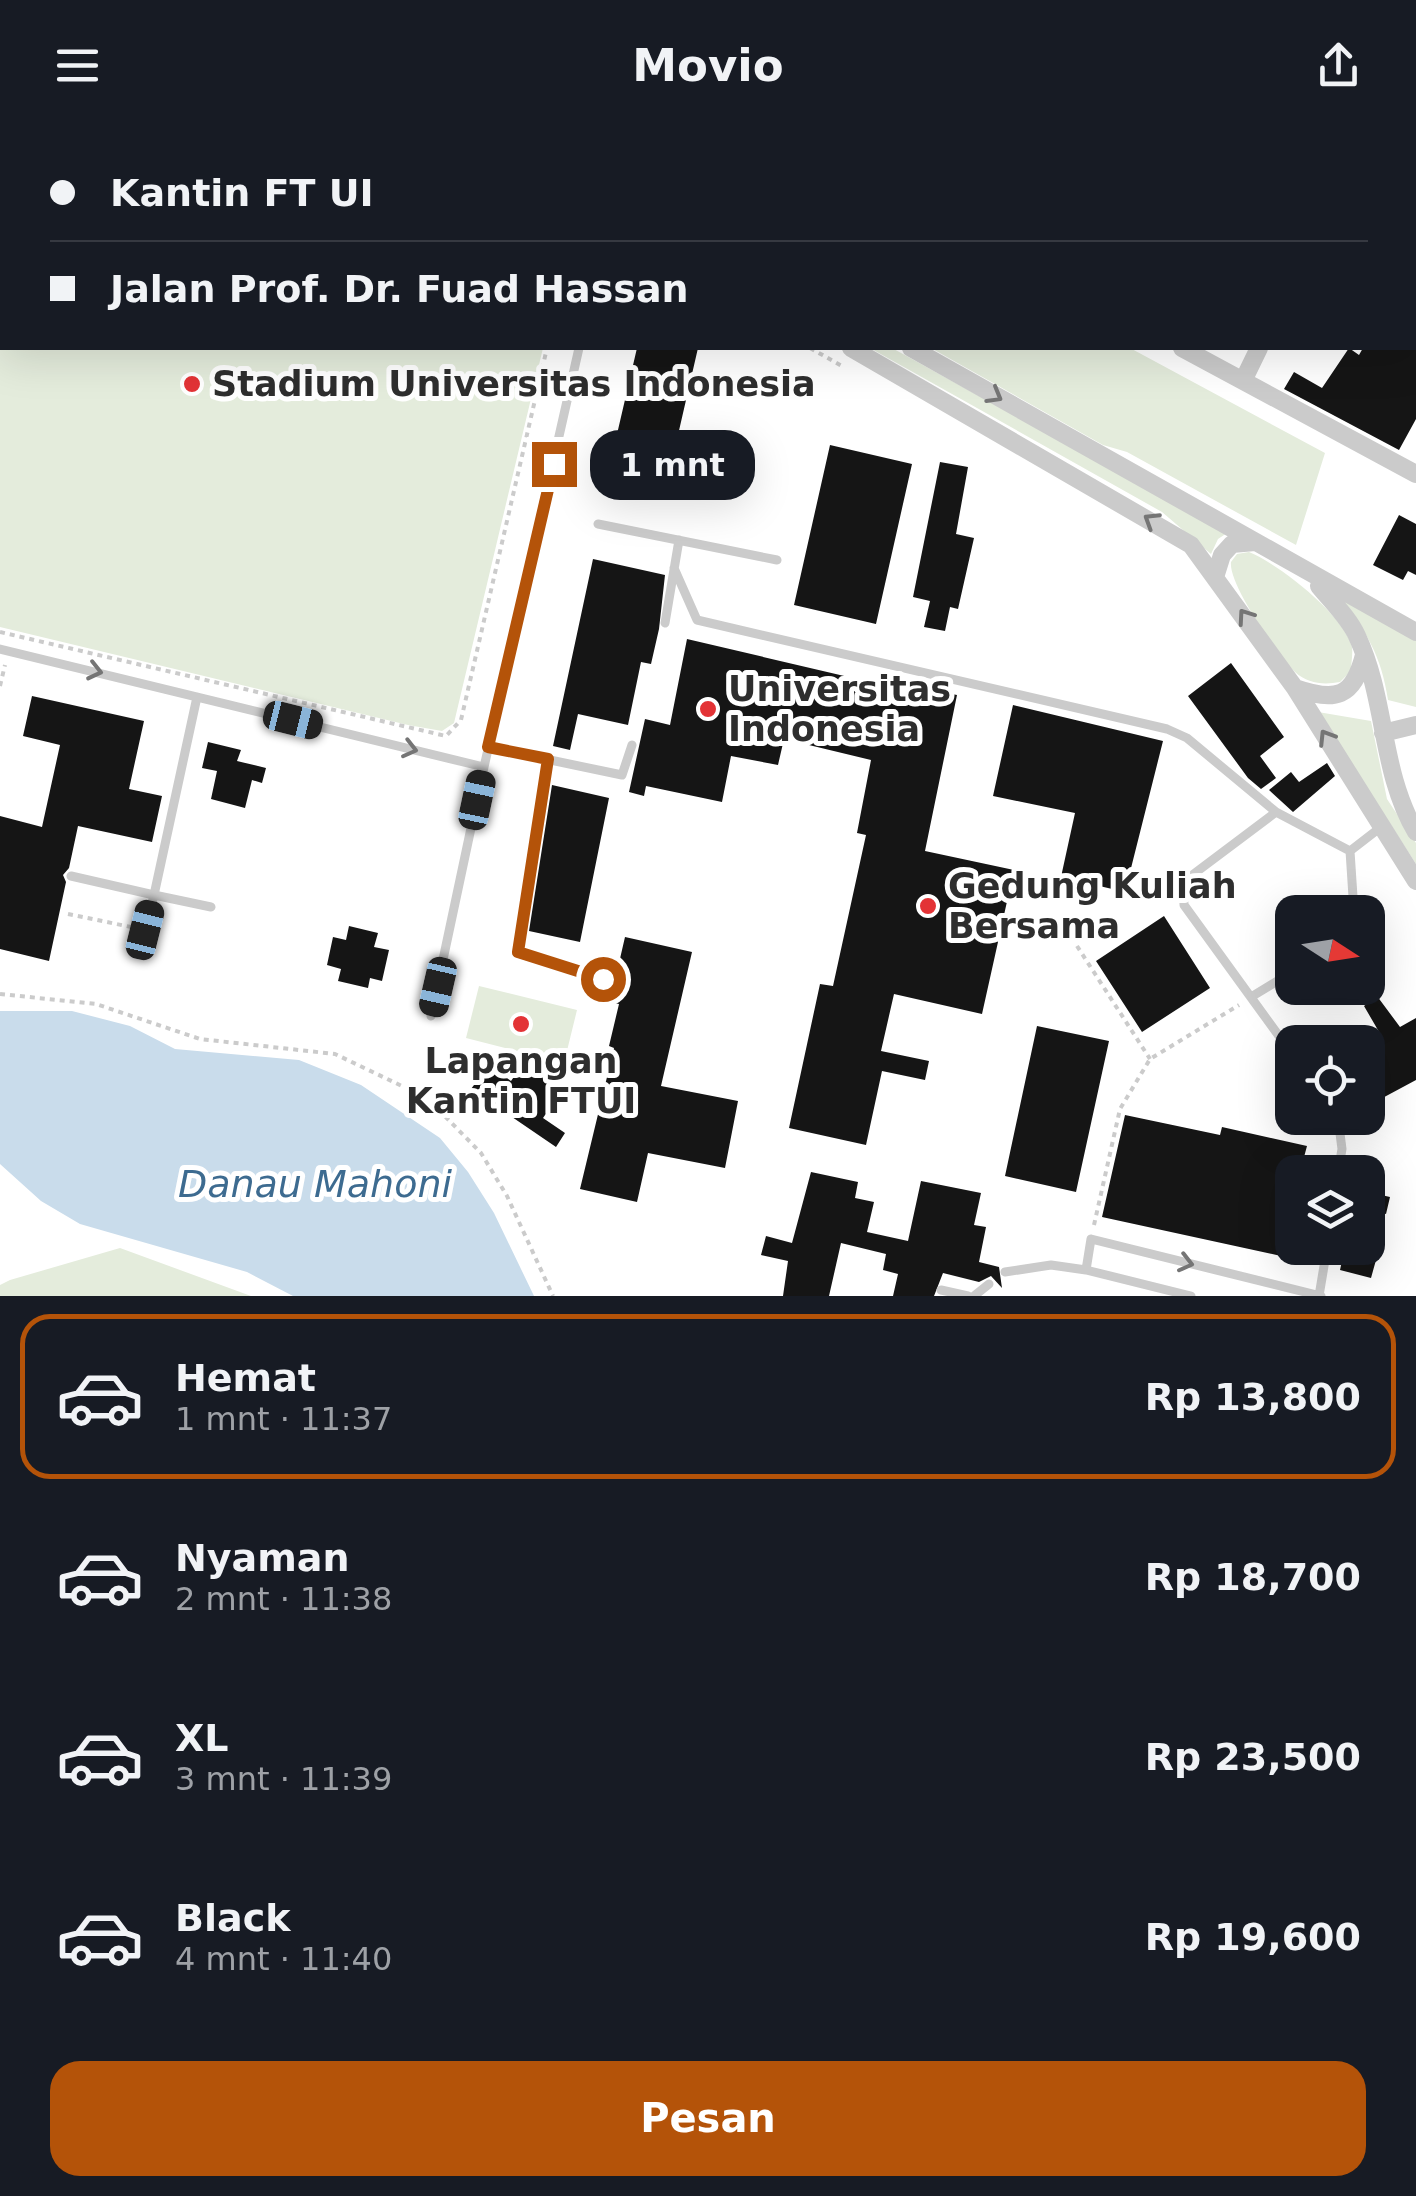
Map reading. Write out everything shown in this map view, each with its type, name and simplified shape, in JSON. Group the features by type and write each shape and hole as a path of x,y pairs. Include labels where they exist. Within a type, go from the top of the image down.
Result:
{"street":[{"path":"854,350 1191,545 1216,574 1295,688 1416,881"},
{"path":"915,350 1416,632"},
{"path":"1186,350 1414,466"},
{"path":"1243,381 1258,350"},
{"path":"1216,574 1222,555 1232,544 1256,542"},
{"path":"1309,574 1356,633 1384,734 1393,788 1416,832"},
{"path":"1295,688 1329,696 1347,692 1355,683 1364,654"},
{"path":"1384,734 1416,725"}],"lane":[{"path":"431,1016 579,350"},
{"path":"598,524 777,560"},
{"path":"664,623 680,540"},
{"path":"674,568 697,620 1166,728 1186,738 1276,812 1350,851"},
{"path":"4,650 484,767"},
{"path":"142,944 197,697"},
{"path":"488,747 622,775 632,745"},
{"path":"548,759 518,952 603,979"},
{"path":"1275,1030 1184,905 1181,887 1276,812"},
{"path":"1350,851 1381,826"},
{"path":"1350,851 1353,895"},
{"path":"71,876 211,907"},
{"path":"1251,997 1275,982"},
{"path":"1086,1270 1091,1239 1320,1296 1324,1265"},
{"path":"1005,1272 1051,1264 1191,1296"},
{"path":"941,1290 971,1296 989,1284"}],"path":[{"path":"0,632 446,736 461,720 547,350"},
{"path":"0,686 4,650"},
{"path":"68,914 145,930"},
{"path":"1077,946 1150,1059"},
{"path":"0,994 96,1004 200,1038 334,1054 428,1098 481,1153 507,1196 553,1296"},
{"path":"1091,1239 1120,1109 1150,1059 1251,997"}],"green space":[{"path":"0,350 543,350 454,723 442,731 0,627"},
{"path":"874,350 896,350 1227,533 1218,539 1211,554 1162,512"},
{"path":"935,350 1134,350 1325,453 1296,545 1127,452 1103,445"},
{"path":"1249,552 1277,567 1309,592 1347,634 1352,647 1351,671 1340,682 1316,683 1300,676 1266,636 1232,572 1231,562 1237,554"},
{"path":"1335,596 1416,639 1416,707 1388,700 1370,643"},
{"path":"1318,712 1371,721 1387,799 1416,843 1416,864"},
{"name":"Lapangan Kantin FTUI","path":"479,986 577,1010 564,1063 466,1038"},
{"path":"120,1248 251,1296 0,1296 0,1285 10,1280"}],"water":[{"name":"Danau Mahoni","path":"0,1011 72,1011 130,1026 175,1049 299,1060 361,1085 440,1138 468,1172 494,1213 534,1296 293,1296 247,1272 80,1224 41,1201 0,1164"}],"building":[{"path":"637,350 698,350 666,487 608,473"},
{"path":"1348,350 1359,355 1362,350 1416,350 1416,419 1399,450 1284,389 1294,372 1322,388"},
{"path":"830,445 912,464 876,624 794,605"},
{"path":"940,462 968,467 956,534 974,538 958,609 950,607 945,631 924,627 930,601 913,597"},
{"path":"1399,515 1416,524 1416,575 1408,571 1403,580 1373,565"},
{"path":"593,559 665,575 659,629 651,664 641,662 628,725 578,714 570,750 553,746"},
{"path":"687,639 887,686 888,681 957,695 925,851 1014,870 982,1014 894,994 881,1051 929,1061 925,1080 882,1071 866,1145 789,1128 820,984 833,986 866,835 857,833 871,760 784,739 778,765 731,756 722,802 646,786 644,796 629,792 645,719 670,725"},
{"path":"1231,663 1284,737 1260,756 1276,778 1261,789 1248,778 1188,696"},
{"path":"32,696 144,721 129,789 162,796 152,842 78,826 69,868 63,875 66,882 49,961 0,949 0,816 42,827 60,745 23,736"},
{"path":"1013,705 1163,741 1125,892 1061,877 1075,813 993,796"},
{"path":"208,742 241,750 237,761 266,768 262,783 252,780 245,808 211,799 217,771 202,768"},
{"path":"1327,763 1335,776 1293,812 1269,790 1291,772 1299,782"},
{"path":"552,785 609,798 580,942 529,931"},
{"path":"1164,916 1210,988 1142,1032 1096,961"},
{"path":"349,926 378,933 374,947 389,950 382,981 370,978 368,988 338,981 341,969 327,965 333,937 346,940"},
{"path":"625,937 692,952 661,1086 738,1101 725,1168 648,1153 637,1202 580,1189 614,1048 609,1046 619,1004 610,1002"},
{"path":"1384,1005 1400,1027 1416,1018 1416,1080 1385,1097 1385,1025 1375,1025 1364,1006"},
{"path":"1037,1026 1109,1041 1076,1192 1005,1176"},
{"path":"526,1060 565,1086 543,1118 565,1133 556,1147 471,1089 489,1065 511,1081"},
{"path":"1125,1115 1220,1135 1222,1127 1307,1146 1305,1155 1275,1155 1275,1255 1102,1217"},
{"path":"811,1172 858,1182 855,1198 874,1202 867,1232 908,1241 921,1181 981,1193 974,1225 986,1227 979,1262 999,1267 1002,1288 991,1276 979,1282 943,1273 934,1296 893,1296 898,1274 883,1270 886,1254 841,1243 829,1296 783,1296 788,1261 761,1255 766,1236 792,1243"},
{"path":"1341,1265 1375,1265 1371,1278 1340,1270"}],"place":[{"name":"Stadium Universitas Indonesia","path":"192,384"},
{"name":"Universitas Indonesia","path":"708,709"},
{"name":"Gedung Kuliah Bersama","path":"928,906"},
{"name":"Lapangan Kantin FTUI","path":"521,1024"}],"route":[{"path":"554,464 488,747 548,759 518,952 520,956 603,979"}]}
